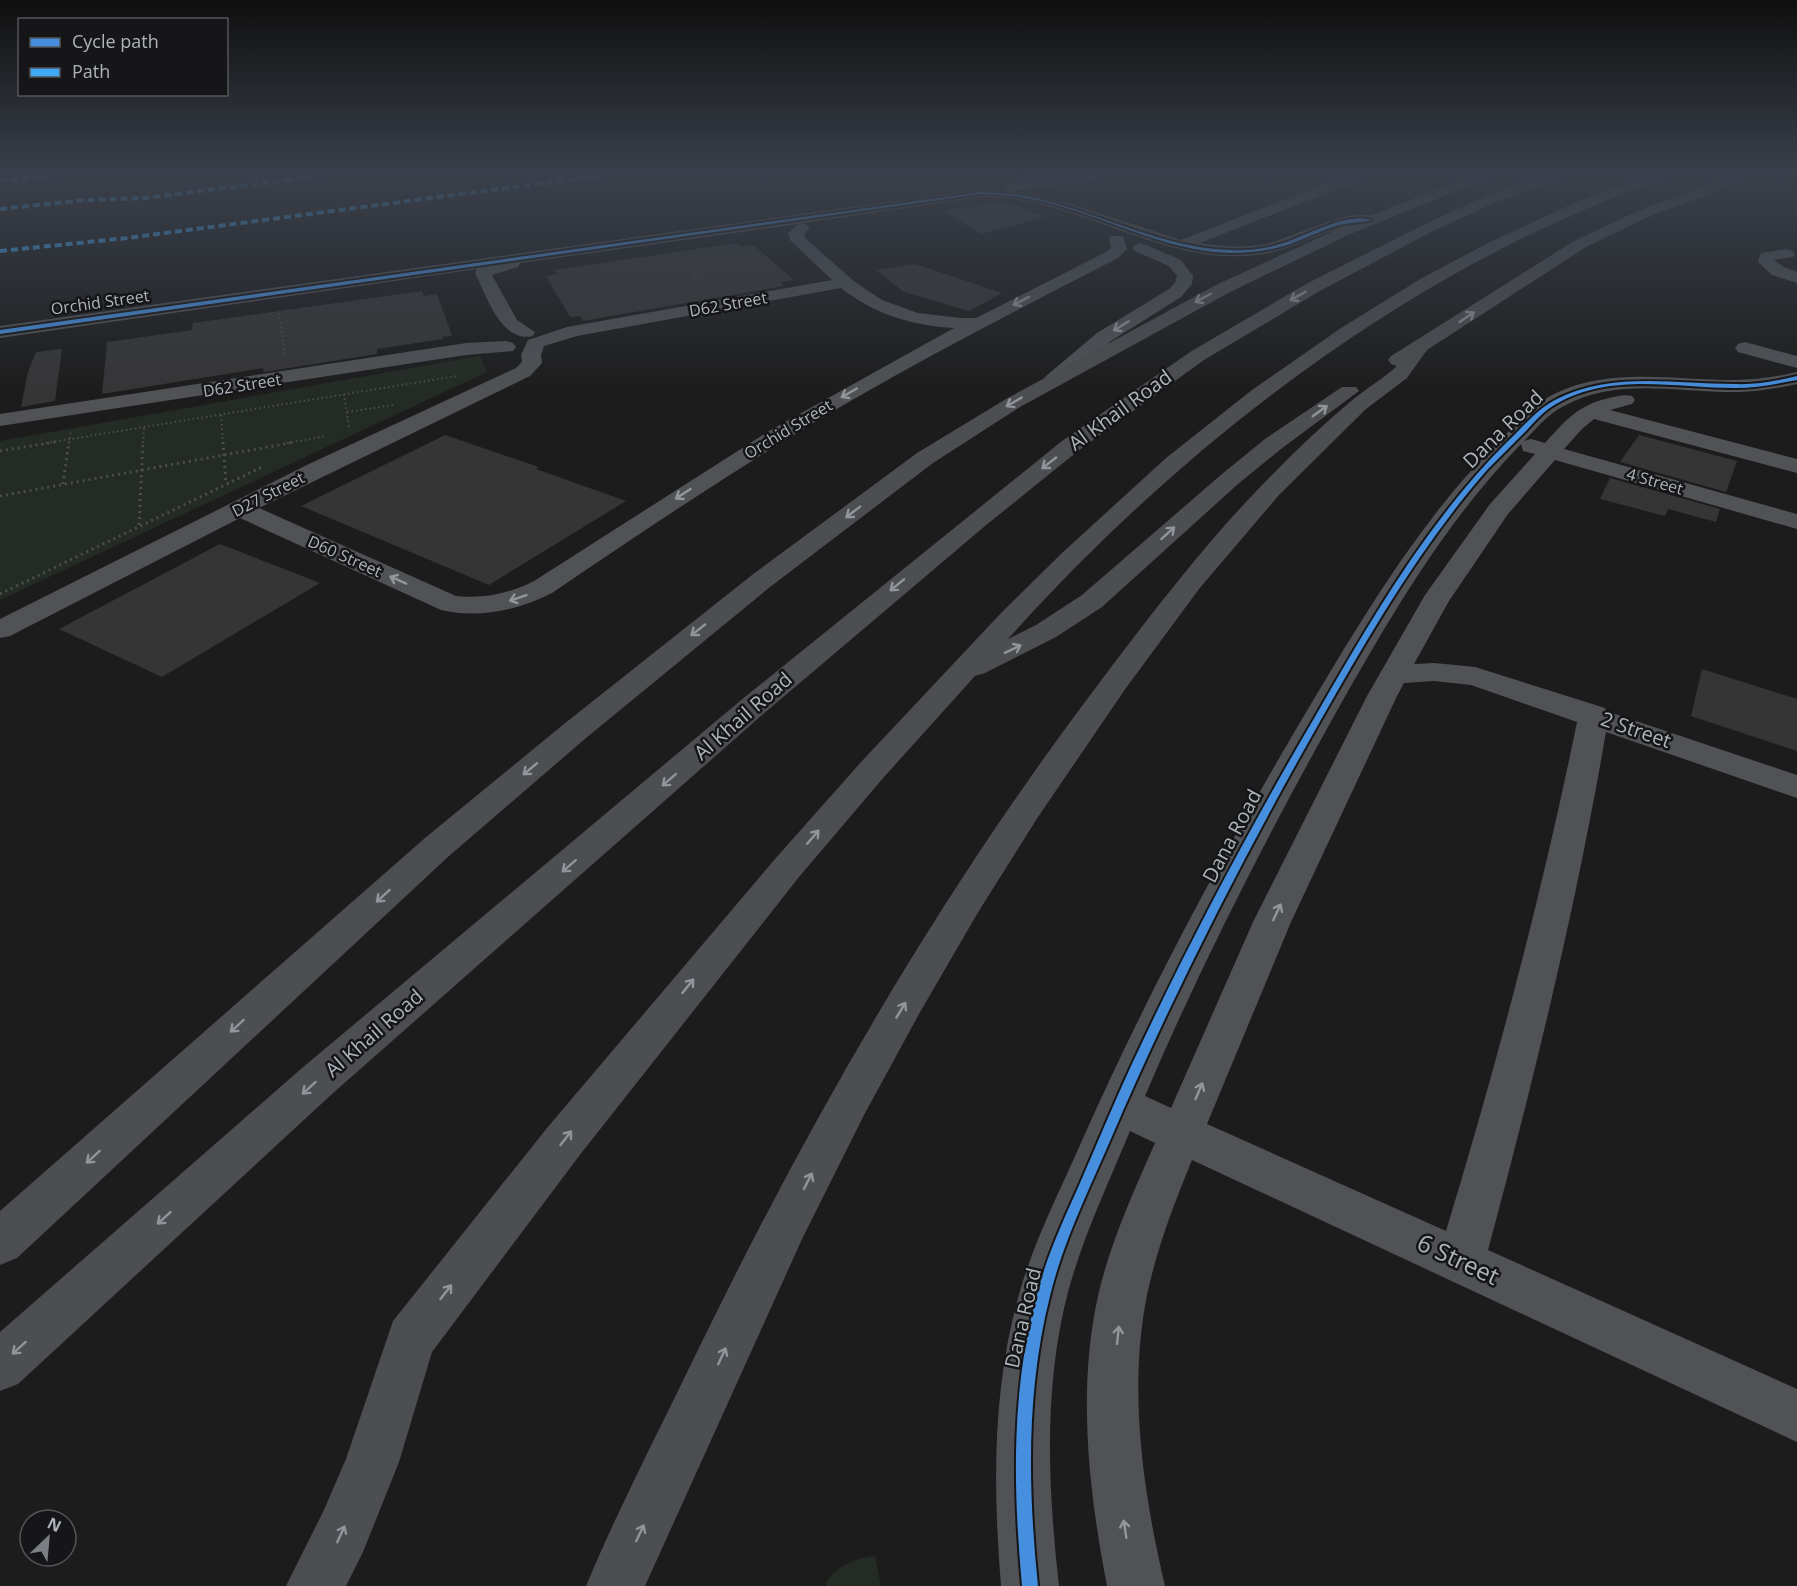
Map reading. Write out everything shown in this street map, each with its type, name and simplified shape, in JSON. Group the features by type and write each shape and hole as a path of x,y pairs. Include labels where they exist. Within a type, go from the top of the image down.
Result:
{"highway":[{"path":"0,1242 286,982 574,730 689,637 877,493 972,428 1053,380 1224,288 1312,247"},
{"name":"Al Khail Road","path":"0,1366 317,1081 751,708 959,535 1070,446 1197,356 1312,288 1391,247"},
{"path":"315,1586 343,1532 372,1462 411,1339 563,1142 787,868 959,673 1125,507 1217,426 1292,371 1393,303 1494,247"},
{"path":"959,673 1020,646 1070,616 1110,585 1181,521 1273,444 1341,396 1575,247"},
{"path":"615,1586 747,1303 844,1111 934,955 1005,843 1075,737 1137,651 1193,580 1293,468 1359,406 1402,372 1418,349"}],"street":[{"name":"Orchid Street","path":"0,340 596,247"},
{"name":"Orchid Street","path":"0,340 660,247"},
{"path":"806,247 873,302 930,321 977,323"},
{"name":"Orchid Street","path":"452,604 478,606 506,602 543,587 731,463 810,415 977,323 1112,255 1119,247"},
{"name":"Orchid Street","path":"1053,380 1086,350 1175,292 1183,284 1185,276 1180,267 1154,247"},
{"path":"1155,247 1196,267"},
{"path":"1168,247 1222,256 1230,262 1225,267"},
{"name":"Orchid Street","path":"1187,247 1213,251 1273,247"},
{"path":"520,340 483,273 496,267 541,260 560,252"},
{"path":"1792,258 1770,255 1767,256 1766,262 1778,271 1797,279"},
{"name":"D62 Street","path":"6,421 466,349 849,284"},
{"path":"897,311 918,298"},
{"path":"930,321 943,329 949,338"},
{"name":"D27 Street","path":"0,630 239,508 523,372 530,366 520,340"},
{"path":"1745,348 1797,362"},
{"name":"Dana Road","path":"1030,1586 1023,1521 1021,1455 1024,1395 1033,1339 1048,1280 1119,1105 1196,944 1261,818 1317,717 1418,553 1469,488 1512,440 1553,403 1596,387 1658,382 1743,386 1776,383 1797,378"},
{"path":"1136,1586 1119,1490 1114,1424 1114,1364 1121,1308 1132,1258 1147,1214 1272,922 1322,817 1420,627 1486,526 1549,451 1589,411 1608,403 1652,397 1741,401 1797,398"},
{"path":"1589,411 1797,466"},
{"name":"4 Street","path":"1512,440 1797,522"},
{"name":"D60 Street","path":"239,508 452,604"},
{"name":"2 Street","path":"1420,627 1443,652 1475,676"},
{"name":"2 Street","path":"1395,674 1434,672 1475,676 1594,715 1797,787"},
{"path":"1461,1261 1514,1077 1551,931 1577,812 1594,715"},
{"name":"6 Street","path":"1119,1105 1797,1416"}],"path":[{"path":"668,247 726,304"},
{"path":"279,308 286,360"},
{"path":"0,451 459,375"},
{"path":"344,394 350,431"},
{"path":"347,412 403,403"},
{"path":"221,414 226,483"},
{"path":"63,484 72,424"},
{"path":"139,526 144,427"},
{"path":"0,496 327,436 306,445"},
{"path":"0,594 266,464"}],"shaded area":[{"path":"480,356 487,372 0,600 0,441"},
{"path":"875,1556 881,1586 825,1586 839,1569 860,1559"}],"building":[{"path":"710,247 755,247 794,280 780,282 784,286 583,321 580,316 570,317 546,276 557,274 554,270"},
{"path":"915,264 1002,293 969,311 904,292 876,270"},
{"path":"422,291 424,296 437,294 452,336 377,349 377,354 264,372 263,368 102,394 107,342 192,330 193,323"},
{"path":"62,349 55,401 21,407 28,372 36,352"},
{"path":"445,435 539,467 536,469 626,501 489,585 301,506"},
{"path":"1639,435 1737,461 1726,492 1620,462"},
{"path":"1610,478 1720,509 1716,522 1668,509 1665,516 1600,499"},
{"path":"220,544 320,583 162,677 59,629"},
{"path":"1702,669 1797,699 1797,751 1691,716"}],"marked path":[{"path":"0,251 39,247"}],"cycle path":[{"path":"0,332 600,247"},
{"path":"1194,247 1220,251 1247,251 1275,247"},
{"path":"1030,1586 1023,1476 1025,1404 1035,1332 1043,1295 1054,1261 1124,1094 1221,893 1292,763 1384,608 1418,555 1476,479 1532,420 1555,402 1583,390 1612,384 1643,382 1737,386 1768,384 1797,378"}]}
